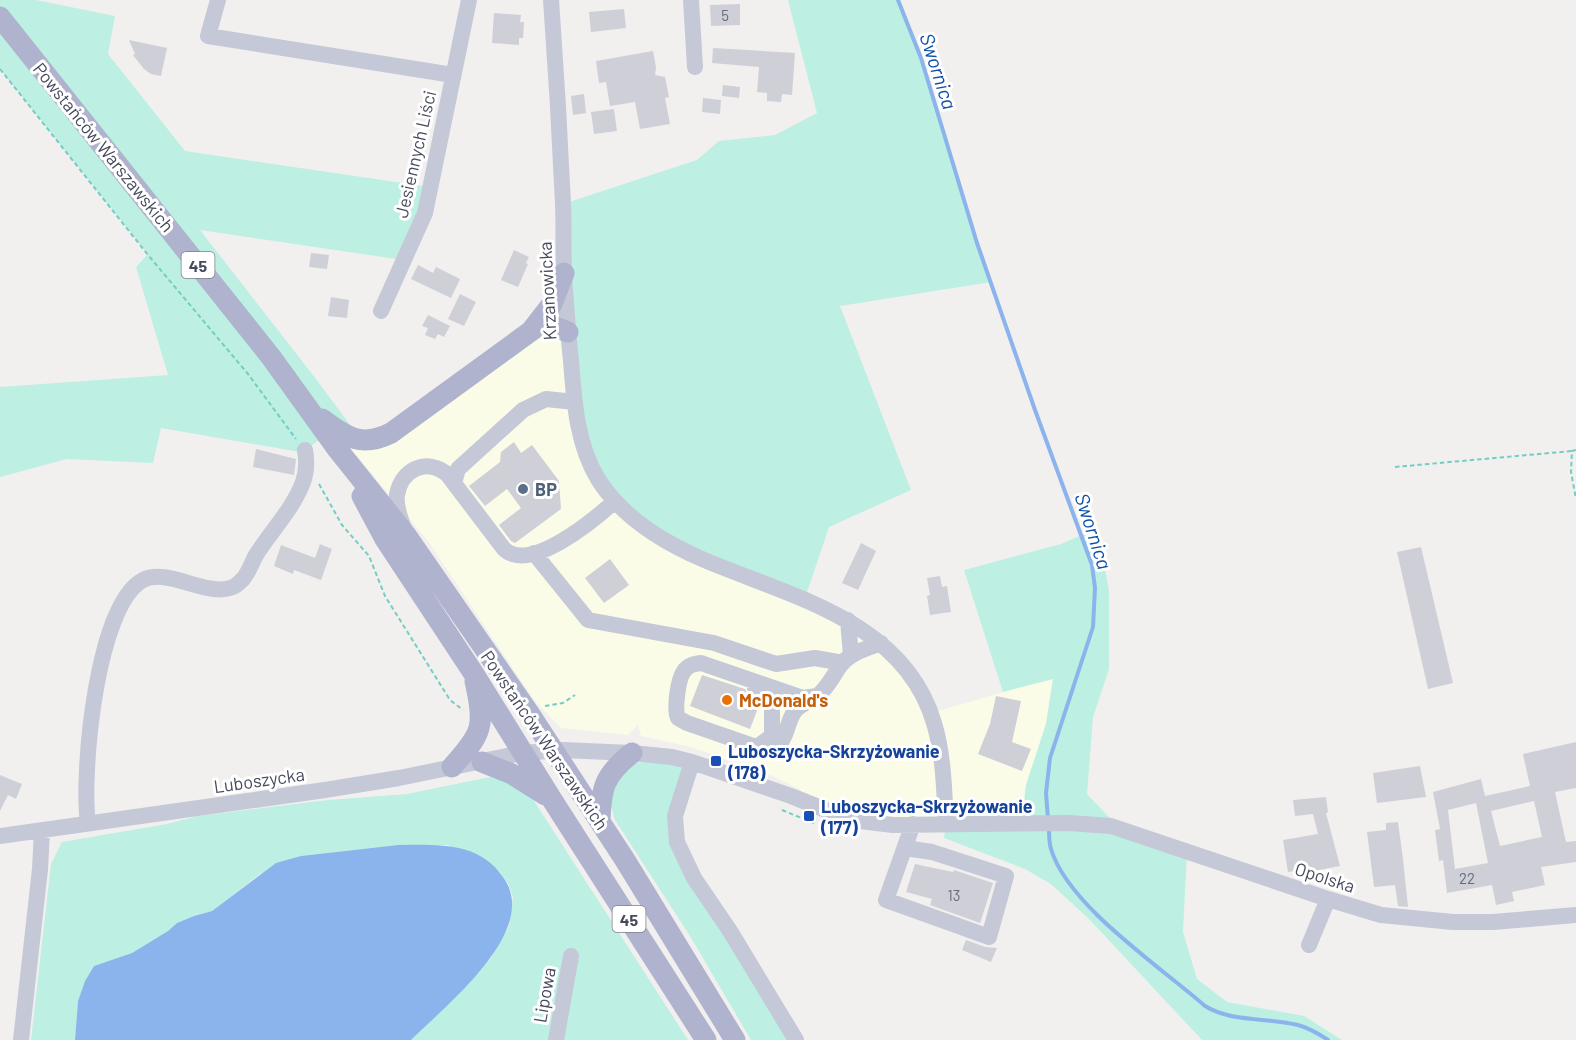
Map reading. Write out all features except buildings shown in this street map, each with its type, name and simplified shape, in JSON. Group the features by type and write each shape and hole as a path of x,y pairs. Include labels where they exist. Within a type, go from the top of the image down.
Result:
{"main road":[{"name":"Powstańców Warszawskich","path":"0,17 271,357 338,450 406,535 600,822 735,1040"},
{"path":"531,331 552,304 564,273"},
{"path":"311,411 346,436 362,441 377,439 391,433 538,326 546,324 568,332"},
{"name":"Powstańców Warszawskich","path":"338,450 385,539 474,674 706,1040"},
{"path":"452,767 470,745 479,728 480,707 474,674"},
{"path":"600,822 604,786 613,770 632,753"},
{"path":"482,762 512,774 551,798"}],"street":[{"path":"219,0 208,36 453,75"},
{"name":"Jesiennych Liści","path":"381,311 424,213 470,0"},
{"name":"Krzanowicka","path":"551,0 568,332 575,402 584,448 591,466 615,501 634,519 670,543 848,620 880,643 910,675 924,697 934,721 941,754 946,824"},
{"path":"691,0 695,67"},
{"path":"454,483 458,469 523,410 546,399 575,402"},
{"path":"88,823 85,801 92,708 98,673 110,633 123,602 144,580 162,577 222,590 234,587 244,578 256,555 285,514 303,482 306,458"},
{"path":"406,535 398,511 397,495 409,473 419,466 434,466 447,474 509,555 523,556 534,553 577,532 615,501"},
{"path":"534,553 588,620 714,643 776,664 815,658 847,659"},
{"path":"847,659 848,620"},
{"path":"817,696 803,698 778,694 701,663 689,666 682,672 674,711 678,718 765,750 775,748 782,742 795,711 817,696 826,687 847,659 880,643"},
{"path":"778,694 795,711"},
{"path":"757,747 772,736 778,694"},
{"name":"Luboszycka","path":"0,836 325,790 522,753 553,750 632,753 665,756 692,762"},
{"path":"692,762 675,816 677,842 694,878 730,931 796,1040"},
{"name":"Opolska","path":"692,762 841,816 877,823 1069,823 1120,829 1381,915 1453,922 1493,922 1576,915"},
{"path":"905,848 932,852 1006,876 989,937 886,900 913,824"},
{"path":"21,1040 42,830"},
{"path":"1309,945 1328,899"},
{"name":"Lipowa","path":"556,1040 571,956"}],"path":[{"path":"0,69 148,255 248,374 306,458 342,525 369,556 385,596 450,700 467,715"},
{"path":"1395,467 1576,450"},
{"path":"1572,451 1571,472 1576,499"},
{"path":"537,708 563,703 575,695"}],"shaded area":[{"path":"531,331 568,332 584,448 872,636 931,713 1053,678 1046,724 1026,785 1024,803 984,824 946,824 824,810 799,789 773,776 691,747 641,736 638,725 628,735 561,728 534,700 428,541 335,429 362,441"}],"green space":[{"path":"0,0 36,0 115,16 108,54 185,151 430,187 403,260 200,230 362,441 335,429 305,450 306,453 161,428 153,463 67,459 0,477 0,387 168,375 136,267 148,254 0,69"},
{"path":"788,0 898,0 924,70 991,282 840,306 911,490 829,527 804,601 635,519 584,448 563,204 697,160 719,141 775,135 817,113"},
{"path":"1091,531 1101,544 1109,591 1109,669 1093,717 1087,794 1120,829 1187,851 1183,932 1197,979 1227,1002 1304,1016 1342,1040 1202,1040 1089,919 1051,884 1025,869 944,838 946,824 984,824 1005,804 1024,802 1026,785 1046,724 1053,679 1003,692 964,570 1061,544"},
{"path":"656,761 684,767 675,830 796,1040 751,1040 690,936 615,820 610,803 616,779 635,763"},
{"path":"490,777 511,780 527,790 688,1040 411,1040 491,958 509,926 513,897 508,883 500,872 448,845 398,845 301,856 260,874 212,911 177,923 132,953 94,966 85,981 78,1001 75,1040 31,1040 51,864 62,842 167,824 198,816 328,800 407,794"}],"water":[{"path":"398,845 456,848 482,857 503,877 512,898 510,920 500,943 484,966 411,1040 75,1040 78,1001 85,981 94,966 132,953 177,923 212,911 276,863 301,856"}],"waterway":[{"name":"Swornica","path":"898,0 921,58 977,243 1092,565 1095,588 1093,627 1050,758 1046,793 1048,819"},
{"name":"Swornica","path":"1049,827 1051,849 1061,871 1076,892 1118,934 1205,1006 1227,1015 1298,1025 1328,1040"}],"place":[{"name":"BP","path":"523,489"},
{"name":"McDonald's","path":"727,700"},
{"name":"Luboszycka-Skrzyżowanie (178)","path":"716,761"},
{"name":"Luboszycka-Skrzyżowanie (177)","path":"809,816"}]}
